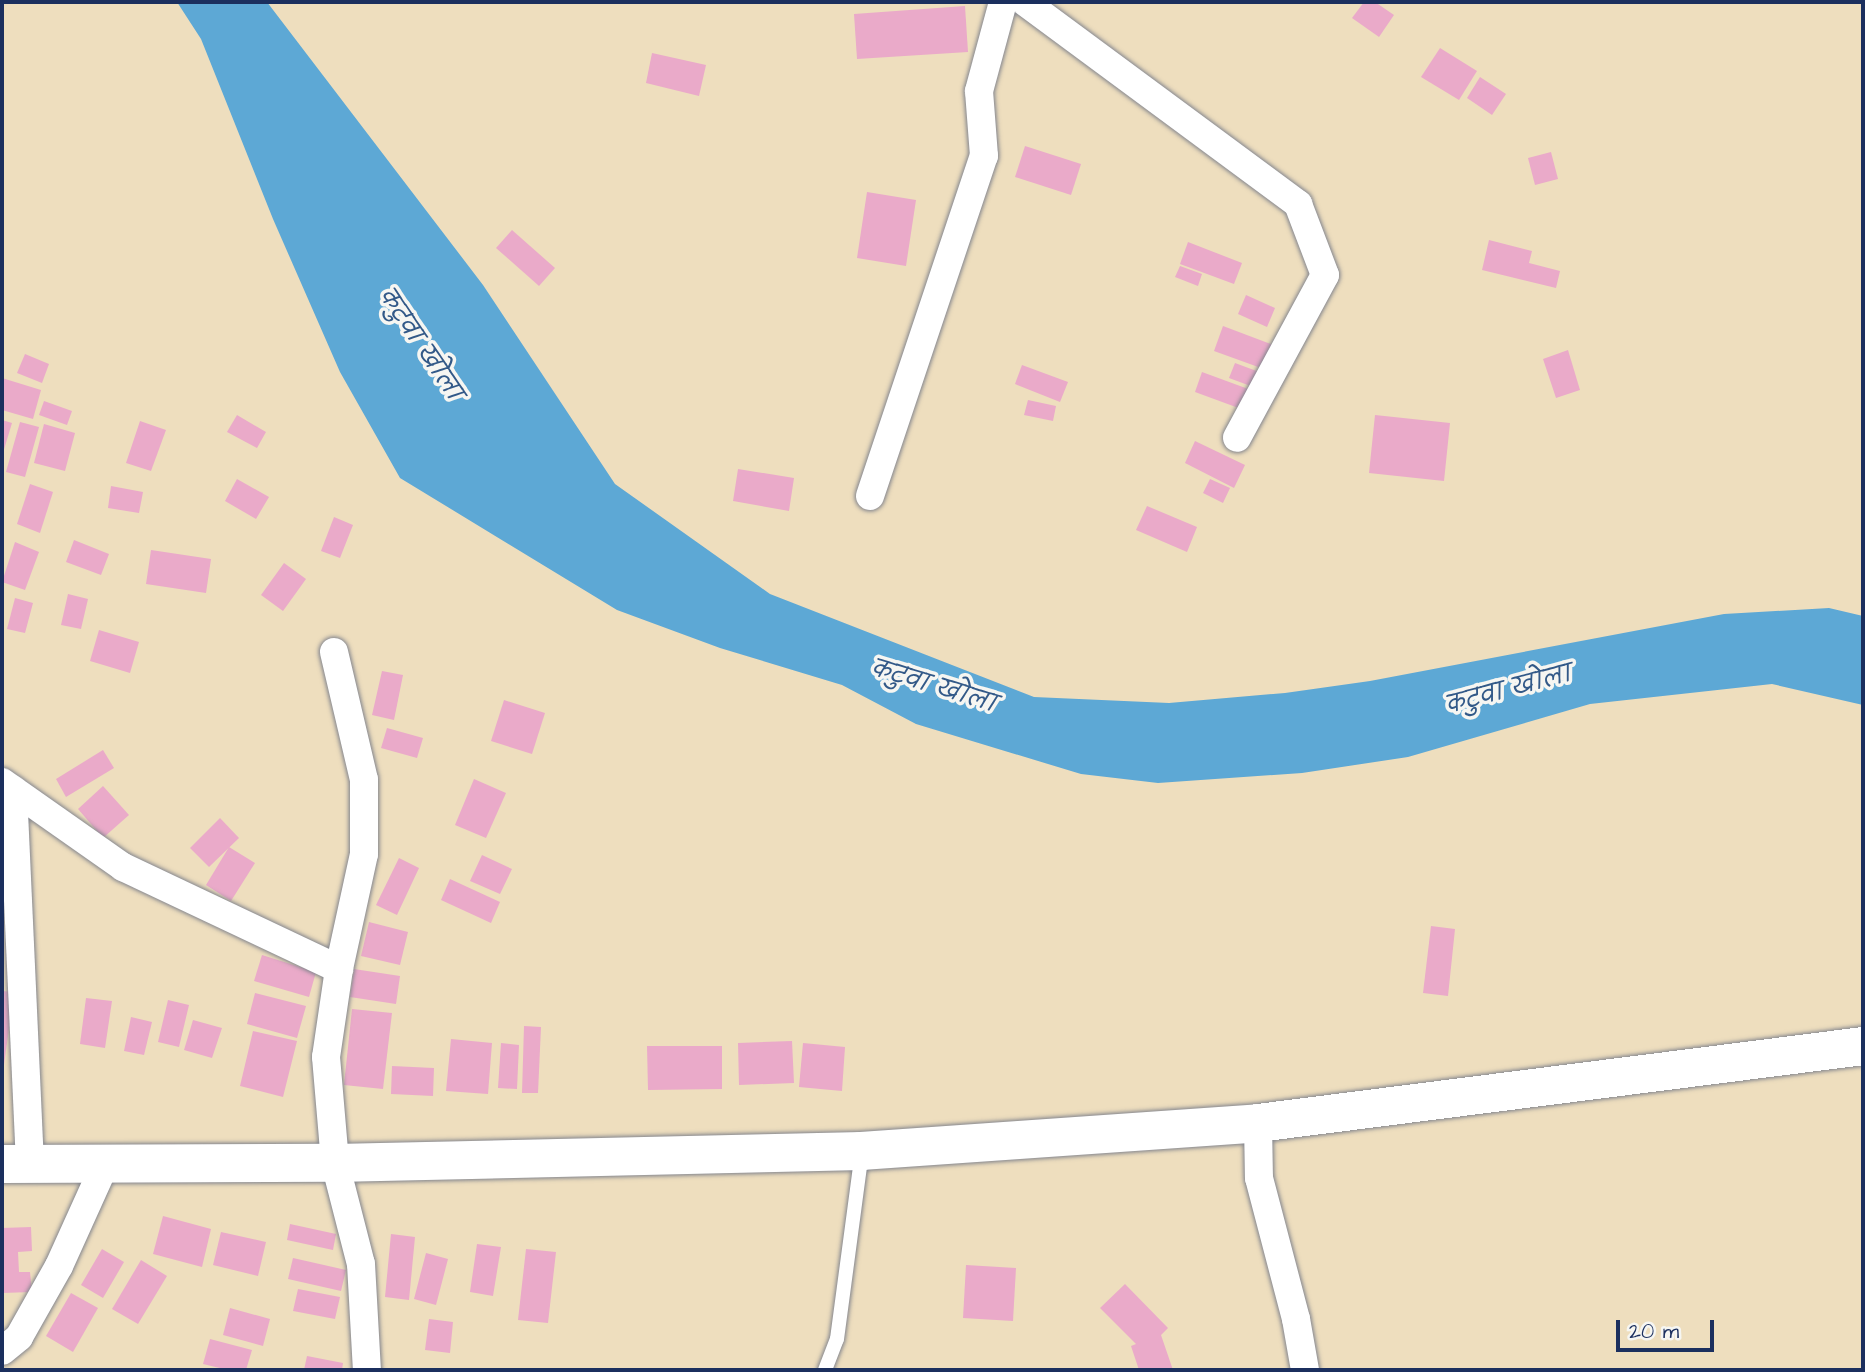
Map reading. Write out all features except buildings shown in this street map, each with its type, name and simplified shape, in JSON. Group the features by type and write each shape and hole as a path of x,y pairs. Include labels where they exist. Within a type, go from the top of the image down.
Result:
{"main road":[{"path":"16,1164 335,1163 862,1151 1258,1122 1863,1046"}],"street":[{"path":"870,496 984,156 979,92 1003,2"},
{"path":"1025,2 1298,204 1325,275 1237,439"},
{"path":"334,652 364,780 364,854 339,969 326,1056 335,1163 361,1264 367,1370"},
{"path":"8,786 123,867 339,969"},
{"path":"8,786 16,1164"},
{"path":"1258,1122 1259,1178 1296,1319 1305,1370"},
{"path":"2,1351 19,1337 59,1266 105,1164"}],"lane":[{"path":"825,1370 837,1339 862,1151"}],"water":[{"name":"कटुवा खोला","path":"177,2 267,2 483,285 615,484 770,594 1034,697 1169,703 1285,693 1370,681 1724,614 1829,608 1863,616 1863,705 1772,684 1590,704 1408,757 1302,773 1158,783 1081,774 916,724 842,685 720,648 617,610 400,478 340,372 273,219 201,39"}]}
